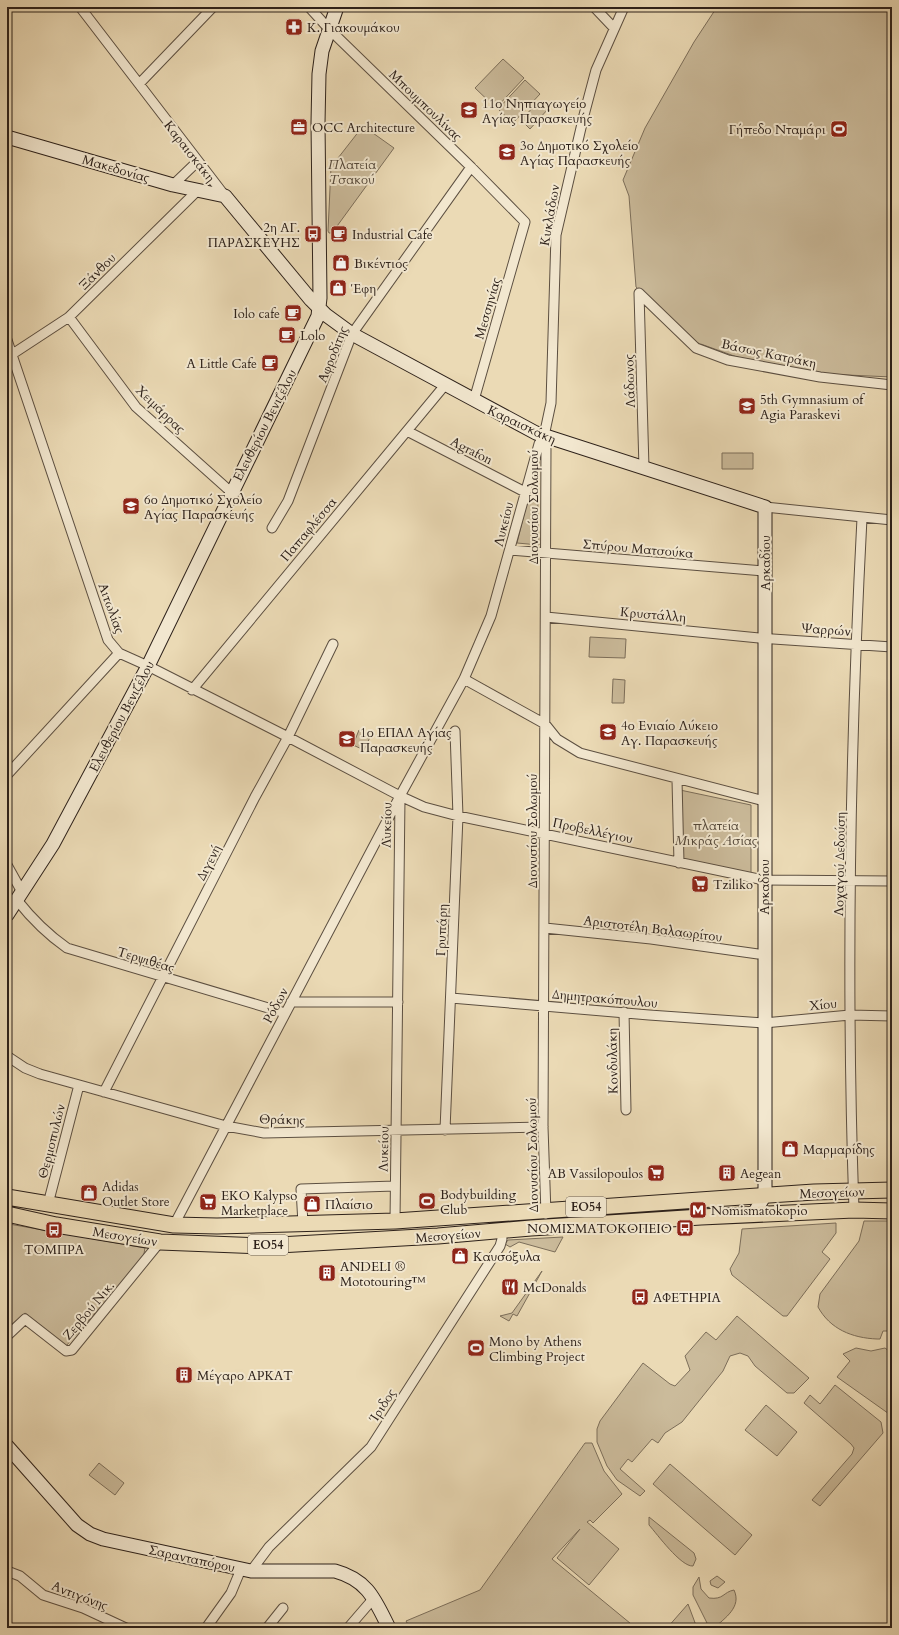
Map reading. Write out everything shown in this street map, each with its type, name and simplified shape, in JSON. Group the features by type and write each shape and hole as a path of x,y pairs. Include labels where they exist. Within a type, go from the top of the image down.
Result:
{"main road":[{"name":"Μεσογείων","path":"7,1197 174,1225 217,1226 395,1221 854,1190 892,1190"},
{"name":"Μεσογείων","path":"7,1214 56,1225 160,1242 261,1246 753,1215 854,1210 892,1211"}],"street":[{"name":"Καραισκάκη","path":"80,7 225,196 305,291 320,303 352,334 445,385 544,436 761,506"},
{"path":"138,84 213,7"},
{"name":"Μπουμπουλίνας","path":"310,7 329,29 471,167 525,222"},
{"name":"Ελευθερίου Βενιζέλου","path":"7,915 54,844 148,666 231,492 316,322 320,303 318,123 319,74 320,60 337,7"},
{"path":"594,7 614,28"},
{"name":"Κυκλάδων","path":"544,436 550,403 556,235 594,78 624,7"},
{"name":"Μακεδονίας","path":"7,137 173,185 225,196"},
{"path":"173,185 198,161"},
{"name":"Αφροδίτης","path":"272,528 288,501 352,334 471,167"},
{"name":"Ξάνθου","path":"10,357 69,317 197,191"},
{"name":"Μεσσηνίας","path":"474,400 525,222"},
{"name":"Βάσως Κατράκη","path":"639,293 696,348 728,360 820,377 892,385"},
{"name":"Λάδωνος","path":"639,293 644,468"},
{"name":"Χειμάρρας","path":"69,317 136,407 231,492"},
{"name":"Αιτωλίας","path":"7,340 10,357 108,640 119,653 148,666 192,690 288,737 400,796"},
{"name":"Παπαφλέσσα","path":"192,690 445,385"},
{"name":"Agrafon","path":"407,431 525,492"},
{"name":"Λυκείου","path":"395,1221 400,796 464,679 491,616 539,444 544,436"},
{"name":"Διονυσίου Σολωμού","path":"544,436 546,446 546,618 543,1127 547,1227"},
{"path":"761,506 892,520"},
{"name":"Αρκαδίου","path":"753,1215 761,1196 761,506"},
{"name":"Λοχαγού Δεδούση","path":"854,1210 850,1015 851,881 855,644 862,518"},
{"name":"Σπύρου Ματσούκα","path":"510,550 761,571"},
{"name":"Κρυστάλλη","path":"546,618 762,638"},
{"name":"Ψαρρών","path":"762,638 892,647"},
{"name":"Διγενή","path":"104,1092 164,978 255,797 288,737 333,644"},
{"path":"7,775 119,653"},
{"path":"464,679 545,724 557,739 580,753 677,780 762,801"},
{"name":"Γρυπάρη","path":"445,1130 458,816 455,731"},
{"path":"677,780 679,863"},
{"name":"Προβελλέγιου","path":"400,796 424,807 458,816 545,833 761,880 892,881"},
{"name":"Ρόδων","path":"174,1225 400,796"},
{"name":"Τερψιθέας","path":"7,864 20,896 33,920 49,935 67,948 285,1013"},
{"name":"Αρκαδίου","path":"761,880 758,954 761,1022"},
{"name":"Αριστοτέλη Βαλαωρίτου","path":"545,928 651,939 758,954"},
{"name":"Δημητρακόπουλου","path":"451,998 761,1022"},
{"path":"291,1002 398,1002"},
{"name":"Κονδυλάκη","path":"624,1012 626,1110"},
{"name":"Χίου","path":"761,1022 850,1015 892,1016"},
{"name":"Θράκης","path":"7,1056 25,1068 40,1074 226,1126 264,1133 543,1127"},
{"name":"Θερμοπυλών","path":"48,1204 79,1085"},
{"path":"303,1224 302,1189 395,1186"},
{"name":"Ίριδος","path":"206,1628 246,1570 371,1447 500,1246 502,1238 501,1230"},
{"name":"Ζερβού Νικ.","path":"7,1336 25,1319 66,1351 72,1350 160,1242"},
{"name":"Σαρανταπόρου","path":"7,1446 77,1525 90,1534 103,1539 246,1570 336,1571 358,1580 370,1591 389,1628"},
{"name":"Αντιγόνης","path":"7,1571 20,1576 42,1595 83,1608 126,1628"},
{"path":"348,1628 373,1599"},
{"path":"267,1628 283,1608"}],"green space":[{"path":"717,7 892,7 892,377 825,374 737,357 698,343 636,287 629,196 623,180 645,128 694,42"},
{"path":"503,59 524,78 496,108 475,88"},
{"path":"525,80 540,94 513,123 498,109"},
{"path":"539,101 548,109 530,129 521,120"},
{"name":"Πλατεία Τσακού","path":"363,126 394,148 332,233 329,233 331,167"},
{"path":"722,453 753,453 753,469 722,469"},
{"path":"534,474 537,474 539,545 517,543"},
{"path":"590,637 626,639 625,658 589,657"},
{"path":"613,679 625,680 624,703 612,703"},
{"path":"359,730 371,735 364,750 353,745"},
{"name":"πλατεία Μικράς Ασίας","path":"680,790 751,805 751,874 682,861"},
{"path":"864,1221 892,1221 889,1331 883,1331 880,1339 859,1337 835,1327 823,1315 818,1307 820,1294 859,1241"},
{"path":"836,1223 836,1233 822,1252 830,1259 787,1316 783,1316 732,1275 730,1269 739,1253 742,1229"},
{"path":"9,1224 145,1248 143,1259 66,1346 25,1313 7,1329 7,1226"},
{"path":"563,1237 555,1252 519,1242 510,1247 505,1244 508,1240"},
{"path":"542,1271 517,1316 513,1314 509,1321 500,1316 512,1313"},
{"path":"737,1316 809,1378 794,1393 787,1393 755,1366 748,1356 740,1353 730,1356 723,1371 682,1422 665,1433 658,1443 652,1439 632,1462 628,1459 620,1469 645,1491 640,1496 617,1480 607,1466 597,1442 597,1429 600,1421 643,1363 670,1384 675,1386 690,1370 685,1356 706,1332 716,1340"},
{"path":"856,1348 871,1351 885,1348 889,1351 889,1389 892,1404 892,1416 837,1377 850,1361 843,1354"},
{"path":"835,1385 881,1422 883,1433 820,1506 812,1500 852,1454 854,1448 804,1403 810,1395 820,1404"},
{"path":"766,1405 797,1432 777,1456 745,1430"},
{"path":"585,1443 592,1443 604,1471 622,1494 593,1523 590,1520 587,1522 619,1549 589,1585 557,1558 580,1529 552,1559 636,1628 410,1628 406,1621 480,1590"},
{"path":"99,1463 124,1483 115,1495 89,1475"},
{"path":"670,1464 752,1535 735,1555 653,1484"},
{"path":"649,1517 694,1553 696,1559 693,1566 688,1565 676,1556 649,1525"},
{"path":"717,1576 725,1582 718,1588 711,1585 710,1581"},
{"path":"699,1577 701,1589 709,1598 718,1598 734,1590 736,1596 736,1602 731,1612 714,1628 709,1627 693,1595 693,1587"},
{"path":"688,1604 697,1628 667,1628"}],"place":[{"name":"Κ. Γιακουμάκου","path":"294,27"},
{"name":"11ο Νηπιαγωγείο Αγίας Παρασκευής","path":"469,110"},
{"name":"OCC Architecture","path":"299,127"},
{"name":"Γήπεδο Νταμάρι","path":"839,129"},
{"name":"3ο Δημοτικό Σχολείο Αγίας Παρασκευής","path":"507,152"},
{"name":"2η ΑΓ. ΠΑΡΑΣΚΕΥΗΣ","path":"313,234"},
{"name":"Industrial Cafe","path":"339,234"},
{"name":"Βικέντιος","path":"341,263"},
{"name":"Έφη","path":"338,288"},
{"name":"Iolo cafe","path":"293,313"},
{"name":"Lolo","path":"287,335"},
{"name":"A Little Cafe","path":"270,363"},
{"name":"5th Gymnasium of Agia Paraskevi","path":"747,406"},
{"name":"6ο Δημοτικό Σχολείο Αγίας Παρασκευής","path":"131,506"},
{"name":"4ο Ενιαίο Λύκειο Αγ. Παρασκευής","path":"608,732"},
{"name":"1ο ΕΠΑΛ Αγίας Παρασκευής","path":"347,739"},
{"name":"Tziliko","path":"700,884"},
{"name":"Μαρμαρίδης","path":"790,1149"},
{"name":"AB Vassilopoulos","path":"656,1173"},
{"name":"Aegean","path":"727,1173"},
{"name":"Adidas Outlet Store","path":"89,1193"},
{"name":"Bodybuilding Club","path":"427,1201"},
{"name":"EKO Kalypso Marketplace","path":"208,1202"},
{"name":"Πλαίσιο","path":"312,1204"},
{"name":"Nomismatokopio","path":"698,1210"},
{"name":"ΝΟΜΙΣΜΑΤΟΚΟΠΕΙΟ","path":"685,1228"},
{"name":"ΤΟΜΠΡΑ","path":"54,1230"},
{"name":"Καυσόξυλα","path":"460,1256"},
{"name":"ANDELI ® Mototouring™","path":"327,1273"},
{"name":"McDonalds","path":"510,1287"},
{"name":"ΑΦΕΤΗΡΙΑ","path":"640,1297"},
{"name":"Mono by Athens Climbing Project","path":"476,1348"},
{"name":"Μέγαρο ΑΡΚΑΤ","path":"184,1375"}]}
